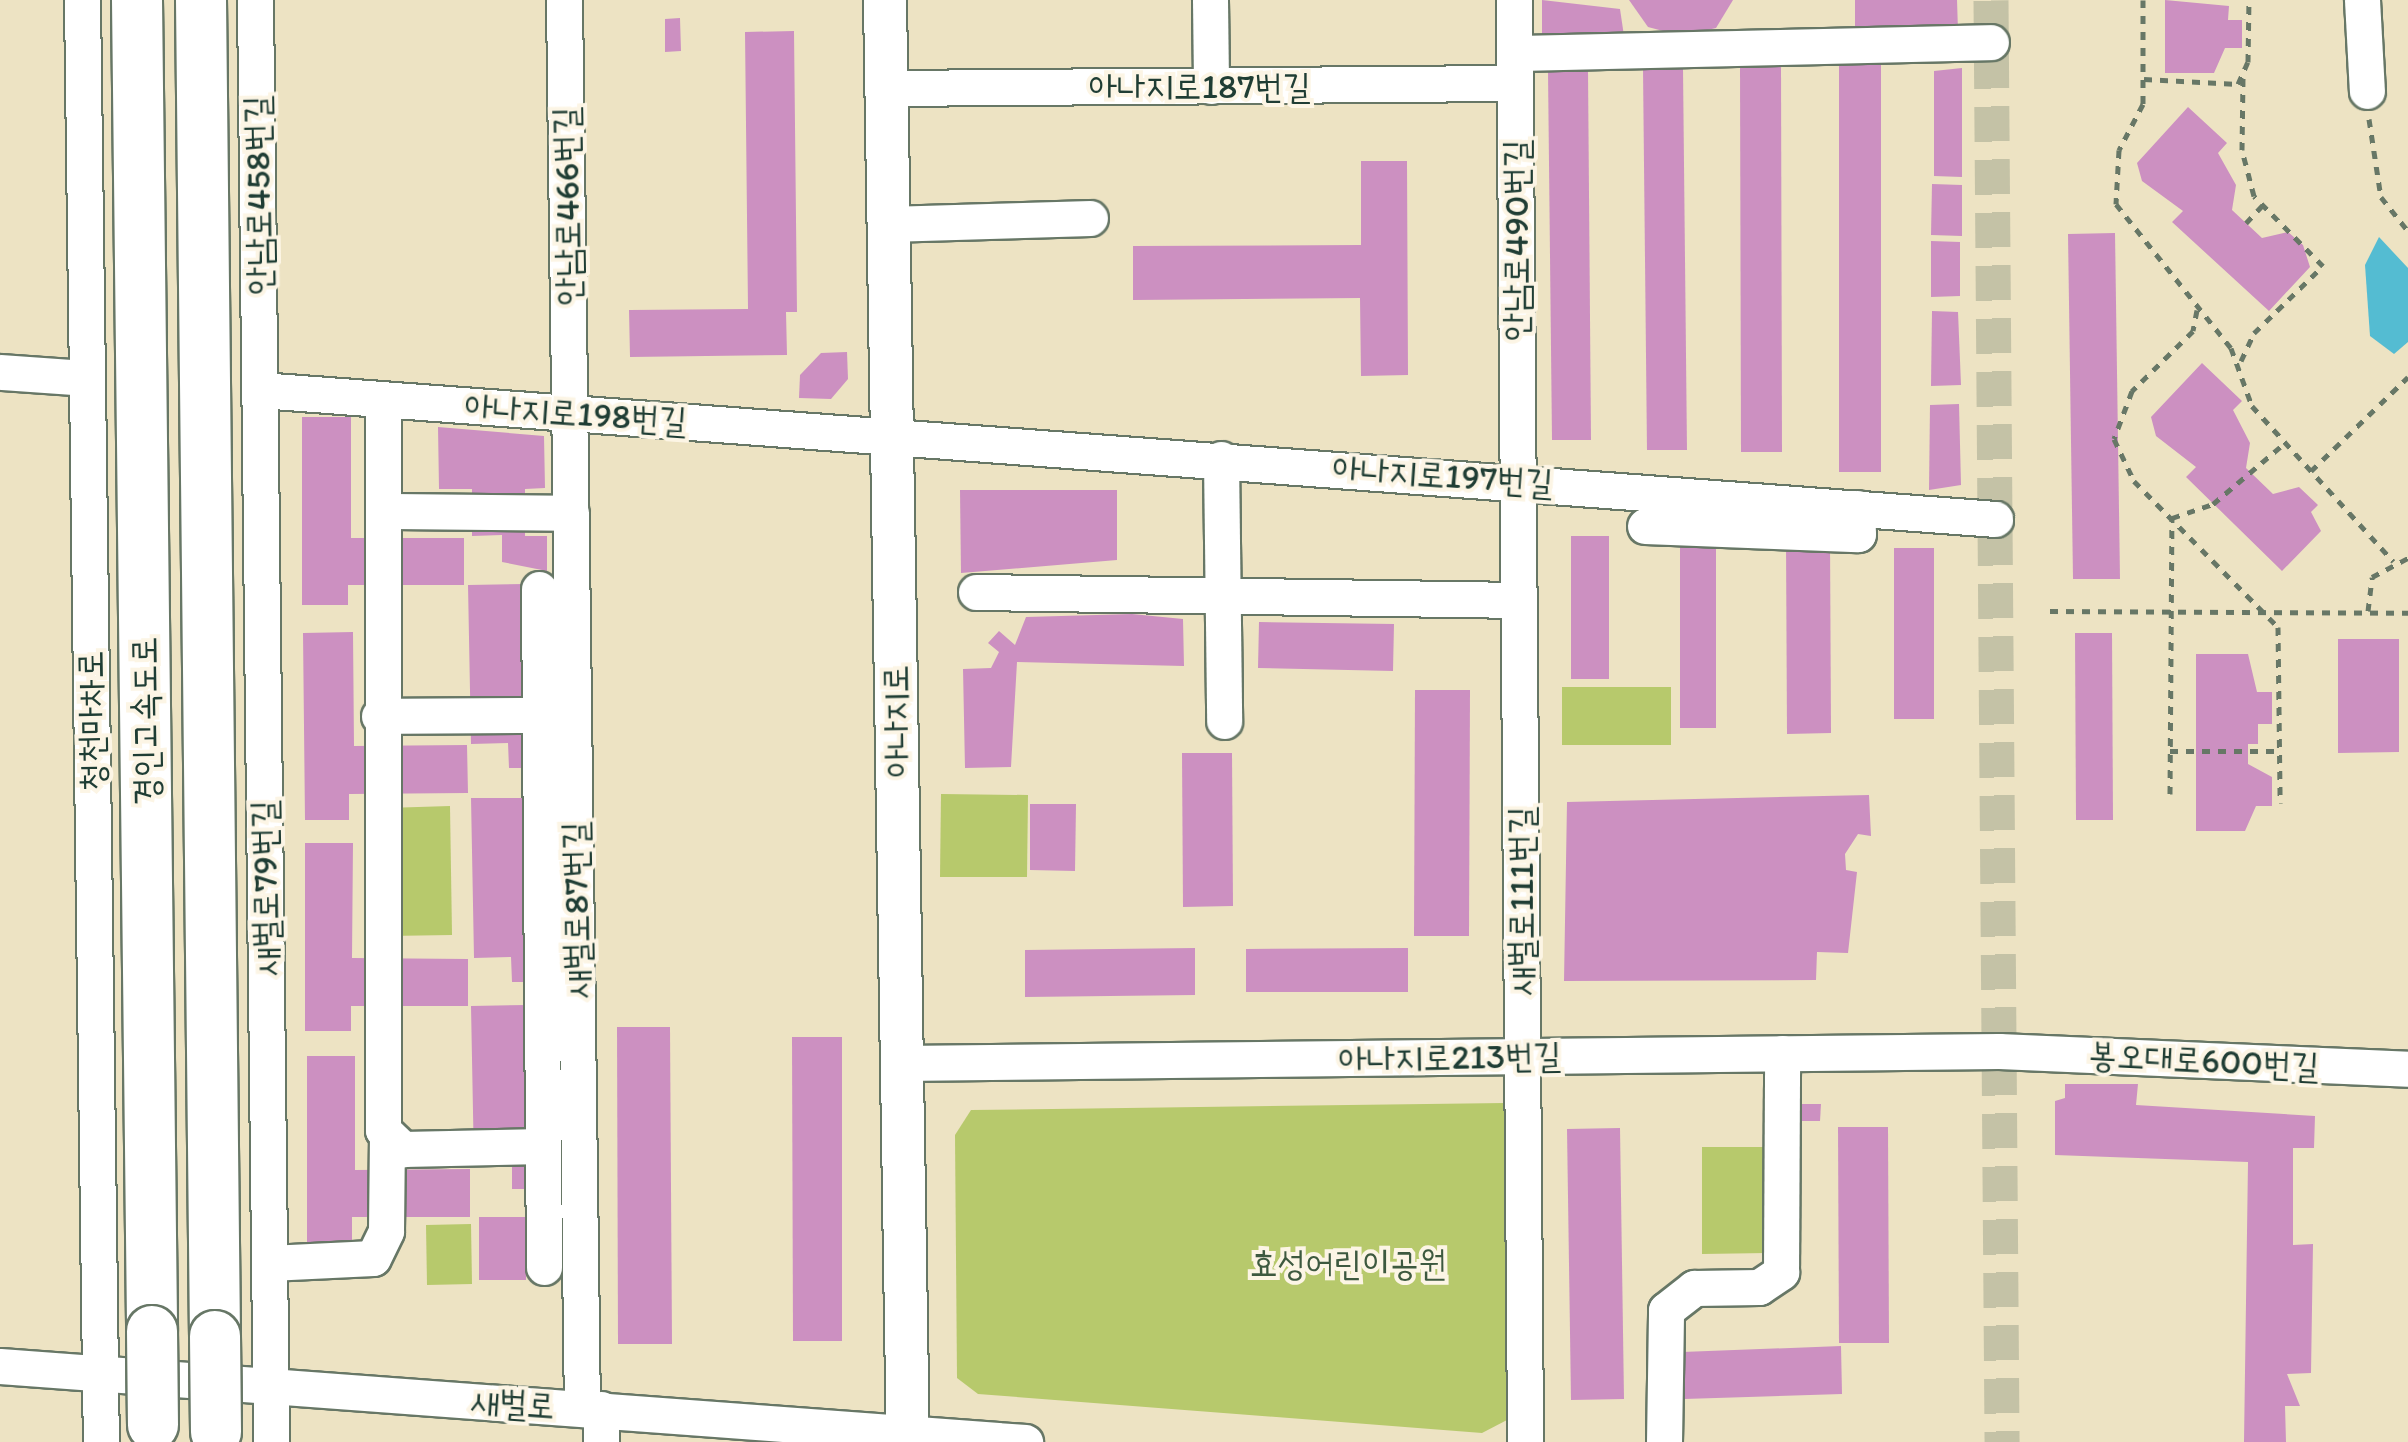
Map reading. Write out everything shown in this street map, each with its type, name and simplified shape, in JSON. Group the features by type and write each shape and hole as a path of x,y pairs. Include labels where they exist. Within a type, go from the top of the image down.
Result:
{"highway":[{"name":"경인고속도로","path":"137,0 153,1434"},
{"name":"경인고속도로","path":"201,0 216,1437"}],"main road":[{"name":"아나지로","path":"884,0 908,1437"}],"street":[{"name":"청천마차로","path":"82,0 101,1442"},
{"name":"안남로458번길","path":"255,0 260,390"},
{"name":"안남로466번길","path":"564,0 570,412"},
{"path":"1210,0 1211,86"},
{"name":"안남로490번길","path":"1514,0 1518,480"},
{"path":"2362,0 2367,91"},
{"name":"아나지로187번길","path":"886,88 1211,86 1991,42"},
{"path":"888,224 1090,218"},
{"path":"0,372 85,378"},
{"name":"아나지로198번길","path":"260,390 891,435"},
{"name":"새벌로79번길","path":"260,390 272,1442"},
{"path":"270,1262 374,1258 386,1231 379,716 389,679 384,399"},
{"name":"새벌로87번길","path":"570,412 595,1420"},
{"name":"아나지로197번길","path":"891,435 1518,480 1995,520"},
{"path":"1220,459 1224,721"},
{"name":"새벌로111번길","path":"1518,480 1525,1442"},
{"path":"1646,526 1858,534 1857,508"},
{"path":"386,511 571,513"},
{"path":"539,588 544,1268"},
{"path":"976,592 1519,600"},
{"path":"379,716 540,715"},
{"name":"아나지로213번길","path":"901,1063 1999,1051"},
{"name":"봉오대로600번길","path":"1999,1051 2408,1069"},
{"path":"1664,1442 1666,1310 1694,1288 1758,1287 1781,1272 1782,1053"},
{"path":"387,1138 403,1149 543,1146"},
{"name":"새벌로","path":"0,1366 271,1385 595,1420 1025,1442"}],"path":[{"path":"2143,0 2143,104 2118,150 2116,204 2241,364 2252,406 2392,561"},
{"path":"2241,364 2254,333 2323,266 2264,204 2246,176 2244,76 2249,0"},
{"path":"2144,79 2228,87 2244,76"},
{"path":"2367,91 2381,198 2408,232"},
{"path":"2246,223 2264,204"},
{"path":"2197,307 2193,331 2132,391 2114,439 2120,465 2269,612 2278,627 2280,803"},
{"path":"2311,471 2408,376"},
{"path":"2172,518 2213,504 2285,442"},
{"path":"2170,794 2172,518"},
{"path":"2368,613 2372,577 2392,561 2408,558"},
{"path":"2050,611 2408,613"},
{"path":"2170,751 2280,751"}],"green space":[{"path":"1562,687 1671,687 1671,745 1562,745"},
{"path":"941,794 1028,795 1027,877 940,877"},
{"path":"450,806 452,935 388,936 386,808"},
{"name":"효성어린이공원","path":"1505,1103 1507,1420 1482,1433 978,1394 957,1378 955,1135 971,1110"},
{"path":"1702,1147 1766,1147 1767,1253 1702,1254"},
{"path":"471,1224 472,1284 427,1285 426,1225"}],"water":[{"path":"2379,237 2408,268 2408,342 2394,354 2370,336 2365,265"}],"building":[{"path":"1542,0 1620,9 1624,36 1542,40"},
{"path":"1629,0 1733,0 1716,28 1682,36 1648,27"},
{"path":"1855,0 1957,0 1958,32 1855,38"},
{"path":"2165,0 2229,6 2228,20 2242,20 2242,48 2225,48 2214,73 2165,73"},
{"path":"680,18 681,51 665,52 665,19"},
{"path":"794,31 797,312 786,312 787,355 630,357 629,310 748,309 745,32"},
{"path":"1839,63 1881,63 1881,472 1839,472"},
{"path":"1740,65 1781,65 1782,452 1741,452"},
{"path":"1962,68 1962,177 1934,176 1934,71"},
{"path":"1643,69 1683,69 1687,450 1647,450"},
{"path":"1548,71 1588,71 1591,440 1552,440"},
{"path":"2188,107 2227,143 2218,153 2236,185 2232,210 2262,238 2288,232 2303,245 2310,267 2269,311 2172,222 2183,211 2142,181 2137,163"},
{"path":"1361,161 1407,161 1408,375 1361,376 1360,298 1133,300 1133,246 1361,245"},
{"path":"1932,184 1962,185 1962,236 1931,235"},
{"path":"2115,233 2120,579 2073,579 2068,234"},
{"path":"1931,241 1960,242 1960,296 1931,297"},
{"path":"1932,311 1958,312 1961,385 1931,386"},
{"path":"847,352 848,379 831,399 799,398 800,375 821,353"},
{"path":"2202,363 2242,401 2233,410 2250,443 2246,468 2273,494 2299,487 2318,505 2311,512 2321,531 2282,571 2186,477 2196,467 2156,436 2151,417"},
{"path":"1959,404 1961,485 1929,490 1930,405"},
{"path":"302,417 351,417 351,538 464,538 464,585 348,585 348,605 302,605"},
{"path":"438,427 544,436 545,488 525,489 525,536 547,536 547,571 502,562 502,535 472,536 472,489 439,489"},
{"path":"960,490 1117,490 1117,560 961,573"},
{"path":"1571,536 1609,536 1609,679 1571,679"},
{"path":"1680,537 1716,537 1716,728 1680,728"},
{"path":"1830,539 1831,733 1787,734 1786,540"},
{"path":"1894,548 1934,548 1934,719 1894,719"},
{"path":"524,584 527,768 509,768 508,743 471,744 468,585"},
{"path":"1132,614 1183,619 1184,666 1017,662 1011,767 965,768 963,669 991,668 999,652 988,643 999,631 1015,645 1026,617"},
{"path":"1259,622 1394,624 1393,671 1258,668"},
{"path":"353,632 354,746 467,745 468,793 349,794 349,820 305,820 303,633"},
{"path":"2075,633 2112,633 2113,820 2076,820"},
{"path":"2338,639 2399,639 2399,752 2338,753"},
{"path":"2196,654 2248,654 2257,692 2272,692 2272,724 2258,724 2258,744 2248,744 2248,764 2272,777 2272,806 2256,806 2245,831 2196,831"},
{"path":"1415,690 1470,690 1469,936 1414,936"},
{"path":"1182,753 1232,753 1233,906 1183,907"},
{"path":"1869,795 1871,836 1858,834 1845,854 1846,870 1857,872 1848,953 1817,952 1816,980 1564,981 1567,802"},
{"path":"471,798 527,798 530,982 512,982 511,957 474,958"},
{"path":"1030,804 1076,804 1075,871 1030,870"},
{"path":"305,843 353,843 352,958 468,959 468,1006 351,1006 351,1031 305,1031"},
{"path":"1195,948 1195,995 1025,997 1025,950"},
{"path":"1408,948 1408,992 1246,992 1246,949"},
{"path":"528,1005 530,1189 512,1189 512,1164 474,1165 471,1006"},
{"path":"617,1027 670,1027 672,1344 618,1344"},
{"path":"792,1037 842,1037 842,1341 793,1341"},
{"path":"307,1056 355,1056 355,1170 470,1169 470,1217 352,1217 352,1243 307,1244"},
{"path":"2065,1084 2138,1084 2136,1105 2315,1116 2314,1148 2293,1148 2293,1245 2313,1244 2311,1373 2287,1374 2300,1406 2285,1406 2286,1442 2244,1442 2248,1162 2055,1155 2055,1101 2065,1098"},
{"path":"1800,1104 1821,1104 1820,1121 1800,1121"},
{"path":"1838,1127 1888,1127 1889,1343 1839,1343"},
{"path":"1620,1128 1624,1399 1571,1400 1567,1129"},
{"path":"479,1217 526,1217 526,1280 479,1280"},
{"path":"1841,1346 1842,1394 1684,1399 1682,1352"}],"tunnel":[{"path":"1991,0 2002,1442"}]}
